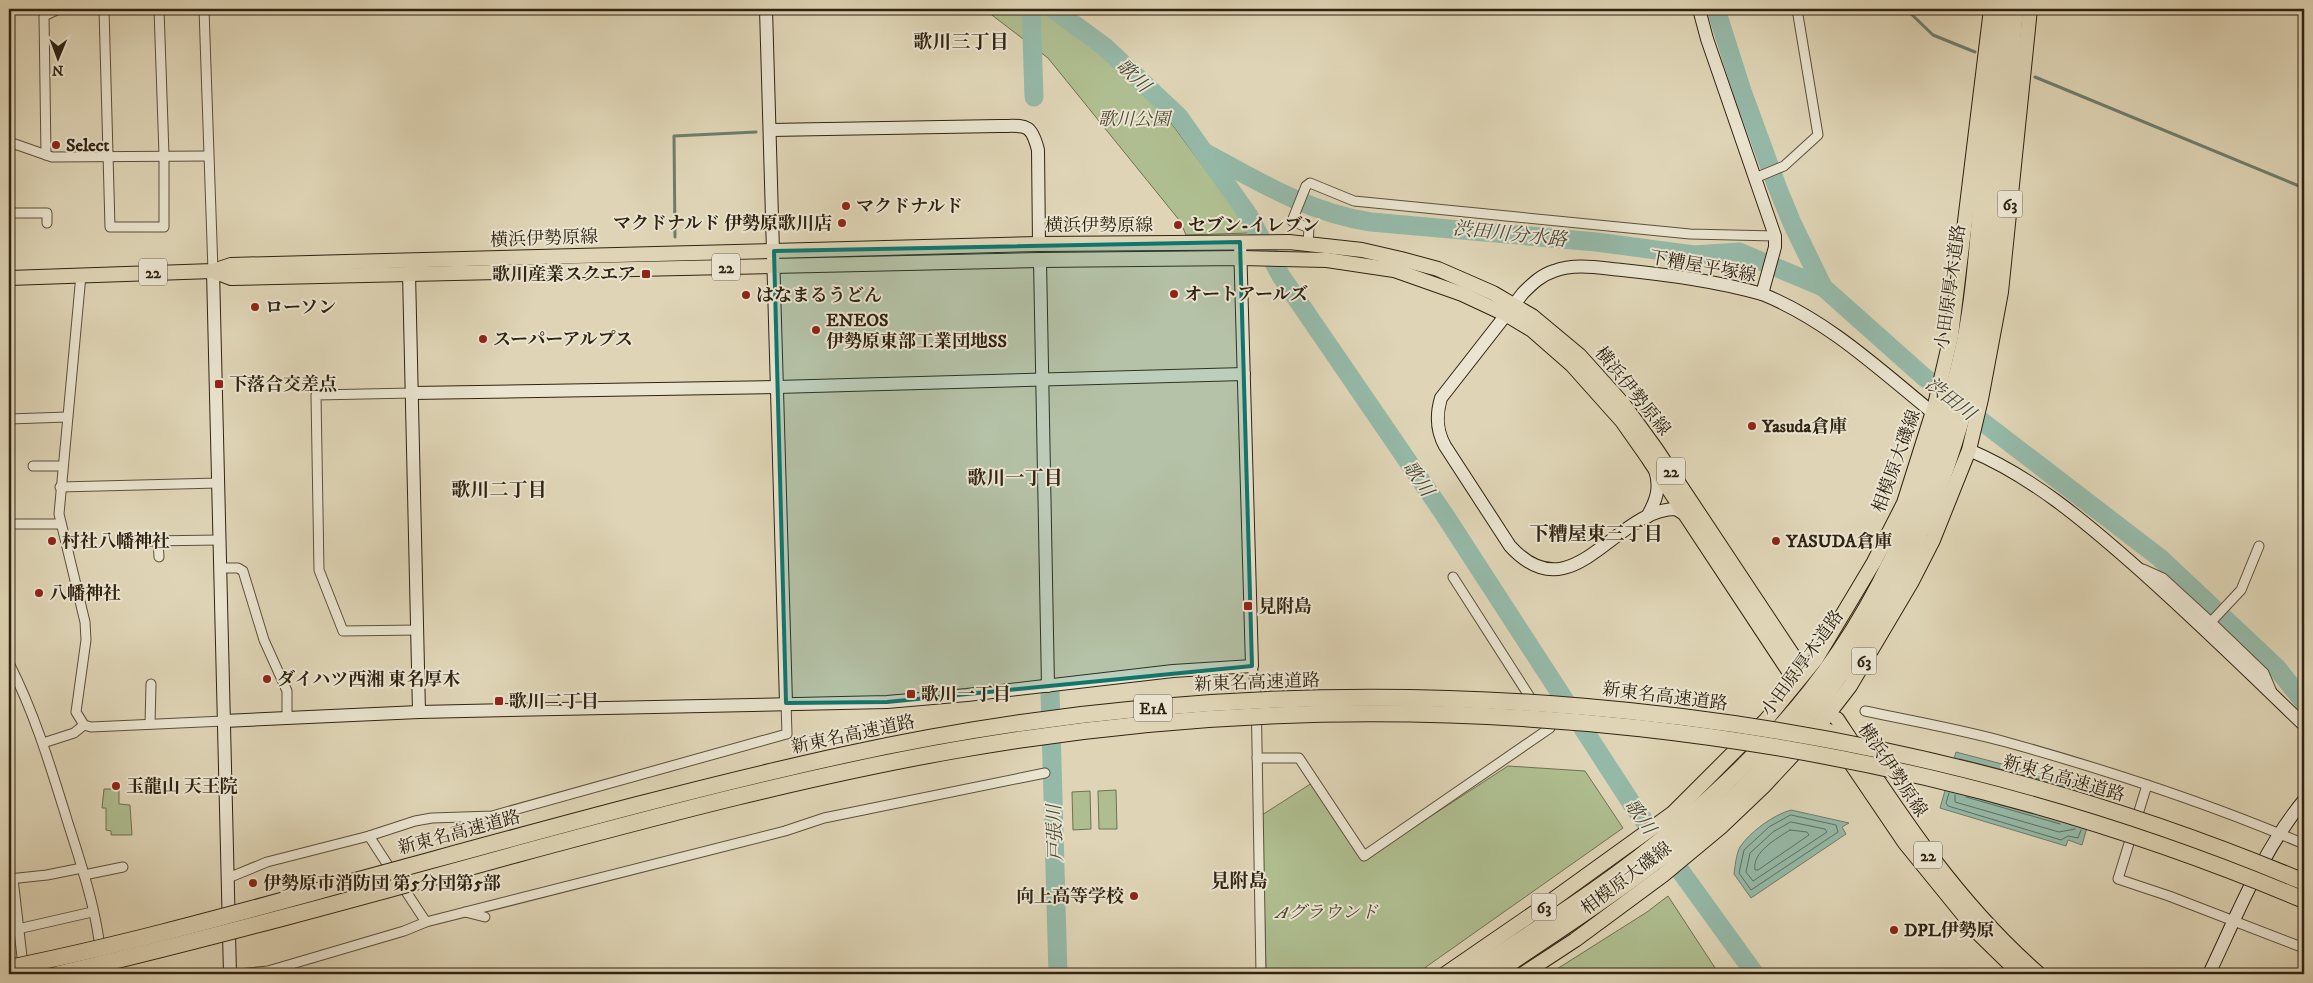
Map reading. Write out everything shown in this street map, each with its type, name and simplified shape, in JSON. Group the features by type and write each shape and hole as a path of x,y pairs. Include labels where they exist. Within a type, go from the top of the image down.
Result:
{"highway":[{"name":"小田原厚木道路","path":"1961,387 1965,338 1974,280 2001,9"},
{"name":"小田原厚木道路","path":"1493,974 1740,790 1787,743 1819,705 1852,660 1896,584 1921,533 1940,484 1944,413 1961,387 1979,341 1988,284 2015,9"},
{"name":"新東名高速道路","path":"9,968 150,936 646,803 850,754 953,734 1051,718 1204,704 1289,700 1405,698 1516,702 1604,708 1700,719 1799,735 1891,753 1966,771 2090,805 2188,837 2304,882"},
{"name":"新東名高速道路","path":"59,974 259,924 650,818 852,770 956,750 1053,735 1209,719 1288,715 1403,714 1515,718 1698,735 1792,750 1889,769 2084,820 2182,852 2304,900"},
{"name":"小田原厚木道路","path":"1469,974 1565,910 1653,856"}],"main road":[{"name":"相模原大磯線","path":"1523,974 1575,940 1653,856 1684,831 1763,787 1816,730 1850,686 1920,566 1933,540 1969,450 1973,433 1961,387 1959,280 1991,9"},
{"name":"相模原大磯線","path":"1961,387 2001,292 2030,9"},
{"name":"横浜伊勢原線","path":"9,278 213,271 231,265 1039,244 1289,242 1362,250 1438,269 1484,289 1511,310 1572,365 1622,421 1794,668 1656,449 1624,405 1580,356 1558,336 1511,310 1394,270 1356,263 1301,258 1241,258 1040,260 231,278 213,271"},
{"name":"相模原大磯線","path":"1684,831 1766,720 1816,658 1874,562 1904,503 1944,413"},
{"name":"横浜伊勢原線","path":"2020,974 1979,934 1905,844 1833,725 1947,879 1988,926 2039,974"},
{"name":"相模原大磯線","path":"1444,974 1653,856"}],"street":[{"path":"46,155 44,16 59,9"},
{"path":"104,9 110,227 164,227 164,155 159,9"},
{"path":"204,9 213,271 230,974"},
{"path":"228,878 267,862 369,836 415,821 432,818 492,816 787,734 766,9"},
{"path":"1308,243 1309,228 1292,222 1292,217 1306,186 1310,183 1354,201 1775,241 1698,9"},
{"path":"1755,178 1784,166 1818,136 1797,9"},
{"path":"770,130 999,126 1024,126 1030,128 1038,150 1039,244"},
{"path":"9,142 52,157 208,156"},
{"path":"47,203 47,223"},
{"path":"9,213 47,213"},
{"name":"下糟屋平塚線","path":"1687,516 1676,509 1668,509 1647,517 1584,560 1566,568 1536,567 1520,557 1510,546 1445,446 1439,435 1437,410 1441,398 1531,285 1546,274 1563,268 1578,266 1702,281 1763,291 1775,241"},
{"path":"1244,242 1241,258 1252,666 1256,689 1261,974"},
{"path":"1040,260 1044,379 1048,686"},
{"path":"408,273 419,712"},
{"path":"81,275 60,487 60,524 85,622 86,640 76,712 84,724 91,727 419,712 887,702 1173,671 1252,666"},
{"path":"1763,291 1811,317 1944,413"},
{"path":"418,630 343,631 319,570 316,395 777,387 1244,374"},
{"path":"9,419 67,417"},
{"path":"1969,450 2013,471 2034,484 2134,564 2304,725"},
{"path":"1647,517 1656,500 1658,489 1658,481 1652,463"},
{"path":"33,466 62,466"},
{"path":"60,487 218,482"},
{"path":"15,524 60,524"},
{"path":"148,540 220,540"},
{"path":"158,540 158,557"},
{"path":"2212,621 2241,590 2259,546"},
{"path":"2134,564 2163,578 2212,621 2264,673 2273,695"},
{"path":"220,568 238,568 243,571 264,640 287,691 287,718"},
{"path":"1257,758 1299,758 1364,856 1550,728 1453,577"},
{"path":"9,663 26,696 43,743 83,871 102,957 101,974"},
{"path":"150,724 151,684"},
{"path":"1865,711 2005,742 2147,785 2279,833 2304,844"},
{"path":"43,743 74,733 84,724"},
{"path":"238,974 268,970 404,931 426,922 785,830 824,818 1045,773"},
{"path":"2147,785 2118,879 2304,948"},
{"path":"2209,974 2264,859 2279,833 2304,800"},
{"path":"369,836 426,922"},
{"path":"24,974 13,931 11,879 83,871 119,870"},
{"path":"13,931 92,912"},
{"path":"465,912 485,917"}],"highlighted area":[{"path":"1240,242 1252,666 887,702 786,703 774,251"}],"green space":[{"name":"歌川公園","path":"984,9 1044,9 1100,49 1140,83 1251,231 1248,233 1186,235 1180,221 1048,58"},
{"name":"Aグラウンド","path":"1508,766 1585,771 1623,828 1416,974 1266,974 1262,815 1312,783 1362,861"},
{"path":"104,789 119,789 119,804 130,805 132,835 111,835 111,831 106,830 106,808 102,808"},
{"path":"1116,790 1117,829 1099,829 1098,791"},
{"path":"1090,791 1091,829 1073,830 1072,792"},
{"path":"1668,896 1719,974 1549,974 1647,912"}],"water":[{"path":"1956,752 2098,789 2082,845 2068,840 2066,846 1940,808"},
{"path":"1791,810 1849,823 1842,827 1846,834 1751,898 1734,874 1740,847 1762,825"}],"waterway":[{"name":"戸張川","path":"1031,9 1032,30"},
{"name":"歌川","path":"1053,9 1105,47 1179,117 1249,216 1281,276 1444,514 1632,804 1755,974"},
{"name":"渋田川","path":"1716,9 1742,91 1778,189 1823,287 1924,377 2160,558 2277,668 2304,702"},
{"path":"1906,9 1933,35 1975,52"},
{"name":"戸張川","path":"1032,36 1034,97"},
{"path":"2035,77 2304,188"},
{"path":"675,237 674,136 756,132"},
{"name":"渋田川分水路","path":"1206,153 1286,195 1327,212 1349,218 1371,222 1596,242 1694,255 1739,252 1823,287"},
{"name":"戸張川","path":"1050,692 1058,974"}],"place":[{"name":"Select","path":"56,145"},
{"name":"マクドナルド","path":"846,206"},
{"name":"マクドナルド 伊勢原歌川店","path":"842,223"},
{"name":"セブン-イレブン","path":"1178,225"},
{"name":"歌川産業スクエア","path":"646,274"},
{"name":"オートアールズ","path":"1174,294"},
{"name":"はなまるうどん","path":"746,295"},
{"name":"ローソン","path":"255,307"},
{"name":"ENEOS 伊勢原東部工業団地SS","path":"816,330"},
{"name":"スーパーアルプス","path":"483,339"},
{"name":"下落合交差点","path":"219,384"},
{"name":"Yasuda倉庫","path":"1752,426"},
{"name":"村社八幡神社","path":"52,541"},
{"name":"YASUDA倉庫","path":"1776,541"},
{"name":"八幡神社","path":"39,593"},
{"name":"見附島","path":"1248,606"},
{"name":"ダイハツ西湘 東名厚木","path":"267,679"},
{"name":"歌川一丁目","path":"911,694"},
{"name":"歌川二丁目","path":"499,701"},
{"name":"玉龍山 天王院","path":"116,786"},
{"name":"伊勢原市消防団 第5分団第5部","path":"253,883"},
{"name":"向上高等学校","path":"1134,896"},
{"name":"DPL伊勢原","path":"1894,930"}],"district":[{"name":"歌川三丁目","path":"961,41"},
{"name":"歌川一丁目","path":"1015,477"},
{"name":"歌川二丁目","path":"499,489"},
{"name":"下糟屋東三丁目","path":"1596,533"},
{"name":"見附島","path":"1239,880"}]}
